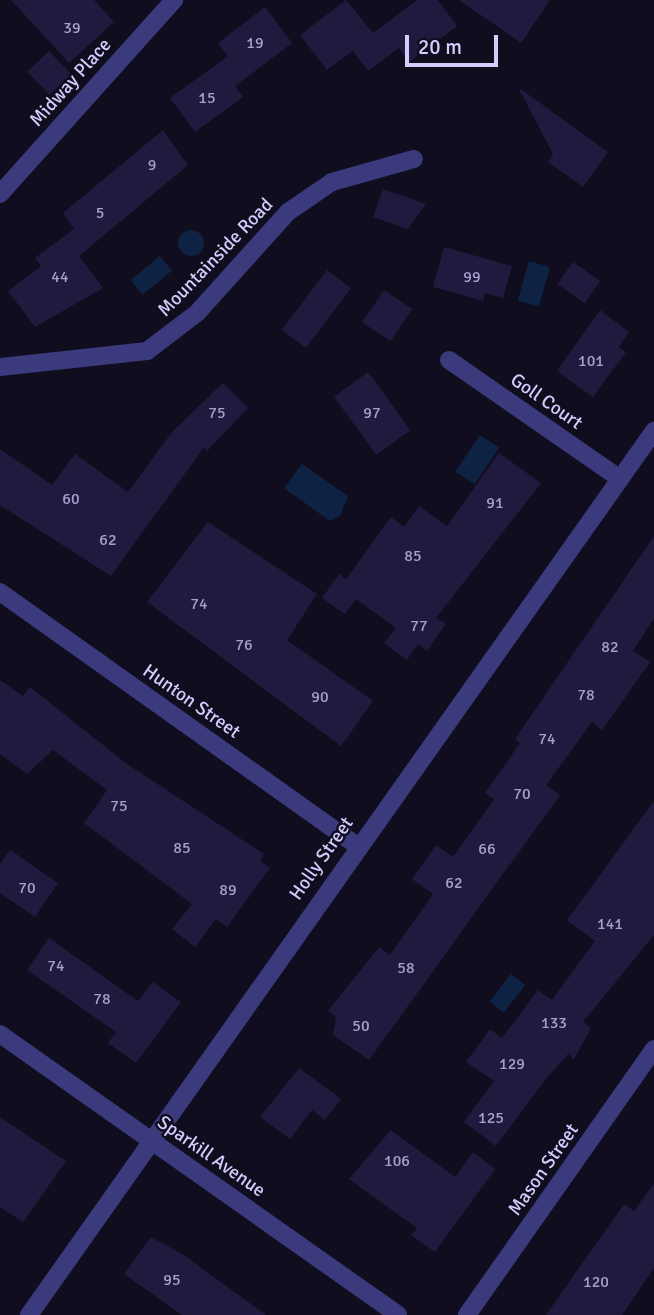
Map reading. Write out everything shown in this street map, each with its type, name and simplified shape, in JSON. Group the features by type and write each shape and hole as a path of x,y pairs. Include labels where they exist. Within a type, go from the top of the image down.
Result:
{"street":[{"name":"Midway Place","path":"0,194 174,0"},
{"name":"Mountainside Road","path":"0,367 147,351 197,313 288,212 332,182 414,159"},
{"name":"Goll Court","path":"449,360 620,479"},
{"name":"Holly Street","path":"29,1315 149,1139 654,431"},
{"name":"Hunton Street","path":"0,592 357,846"},
{"name":"Sparkill Avenue","path":"0,1034 398,1315"},
{"name":"Mason Street","path":"467,1315 654,1049"}],"water":[{"path":"191,230 200,234 204,243 200,252 191,256 182,252 178,243 182,234"},
{"path":"160,256 172,271 142,295 130,280"},
{"path":"529,261 550,267 539,306 518,300"},
{"path":"480,435 499,448 474,484 455,471"},
{"path":"302,464 348,496 340,516 330,521 284,488"},
{"path":"511,974 525,985 504,1013 489,1002"}],"building":[{"path":"11,0 94,0 114,22 69,63"},
{"path":"346,0 373,33 417,0 438,0 457,26 409,62 399,48 368,71 353,51 327,70 300,35"},
{"path":"459,0 550,0 521,43"},
{"path":"265,7 292,43 235,86 243,97 195,132 170,98 228,56 218,43"},
{"path":"49,51 71,74 50,95 27,72"},
{"path":"518,87 608,152 583,187 548,162 553,154"},
{"path":"163,130 188,165 79,256 103,288 35,327 8,291 41,266 35,258 74,229 63,213"},
{"path":"383,189 426,204 408,229 373,217"},
{"path":"444,247 512,266 503,298 485,293 483,301 433,287"},
{"path":"573,262 600,281 585,303 558,284"},
{"path":"327,270 351,288 306,348 282,330"},
{"path":"384,290 412,309 390,341 362,322"},
{"path":"600,310 629,332 619,347 626,352 593,397 557,371"},
{"path":"368,372 410,430 376,455 334,397"},
{"path":"223,383 248,408 207,451 204,447 111,576 0,505 0,449 52,485 75,454 128,492 172,432"},
{"path":"499,453 541,483 436,618 446,624 427,651 418,644 407,660 384,643 396,628 356,599 345,614 322,598 339,574 346,579 391,517 404,527 419,506 447,526"},
{"path":"208,522 317,594 287,640 373,701 341,746 147,602"},
{"path":"654,536 654,618 633,651 650,662 602,730 592,722 546,785 560,795 369,1060 333,1035 336,1017 328,1011 379,947 390,955 433,894 412,879 436,845 453,857 494,799 485,793 520,743 515,739"},
{"path":"0,680 23,696 30,687 127,764 264,854 260,861 270,868 227,927 216,919 195,947 172,929 192,904 84,823 107,790 53,750 27,774 0,754"},
{"path":"654,801 654,935 583,1022 591,1028 574,1059 568,1054 496,1146 464,1122 494,1081 466,1062 490,1029 502,1038 538,990 552,1000 595,941 567,920"},
{"path":"10,850 58,883 35,917 0,893 0,864"},
{"path":"49,938 138,1001 153,982 181,1002 136,1063 108,1043 116,1032 27,970"},
{"path":"299,1068 341,1099 325,1120 312,1110 290,1139 260,1117"},
{"path":"0,1117 66,1161 23,1222 0,1207"},
{"path":"391,1130 455,1177 473,1152 495,1169 435,1252 411,1235 417,1228 349,1179"},
{"path":"654,1183 654,1268 622,1315 546,1315 624,1204 634,1211"},
{"path":"151,1237 184,1255 266,1315 182,1315 124,1274"}]}
